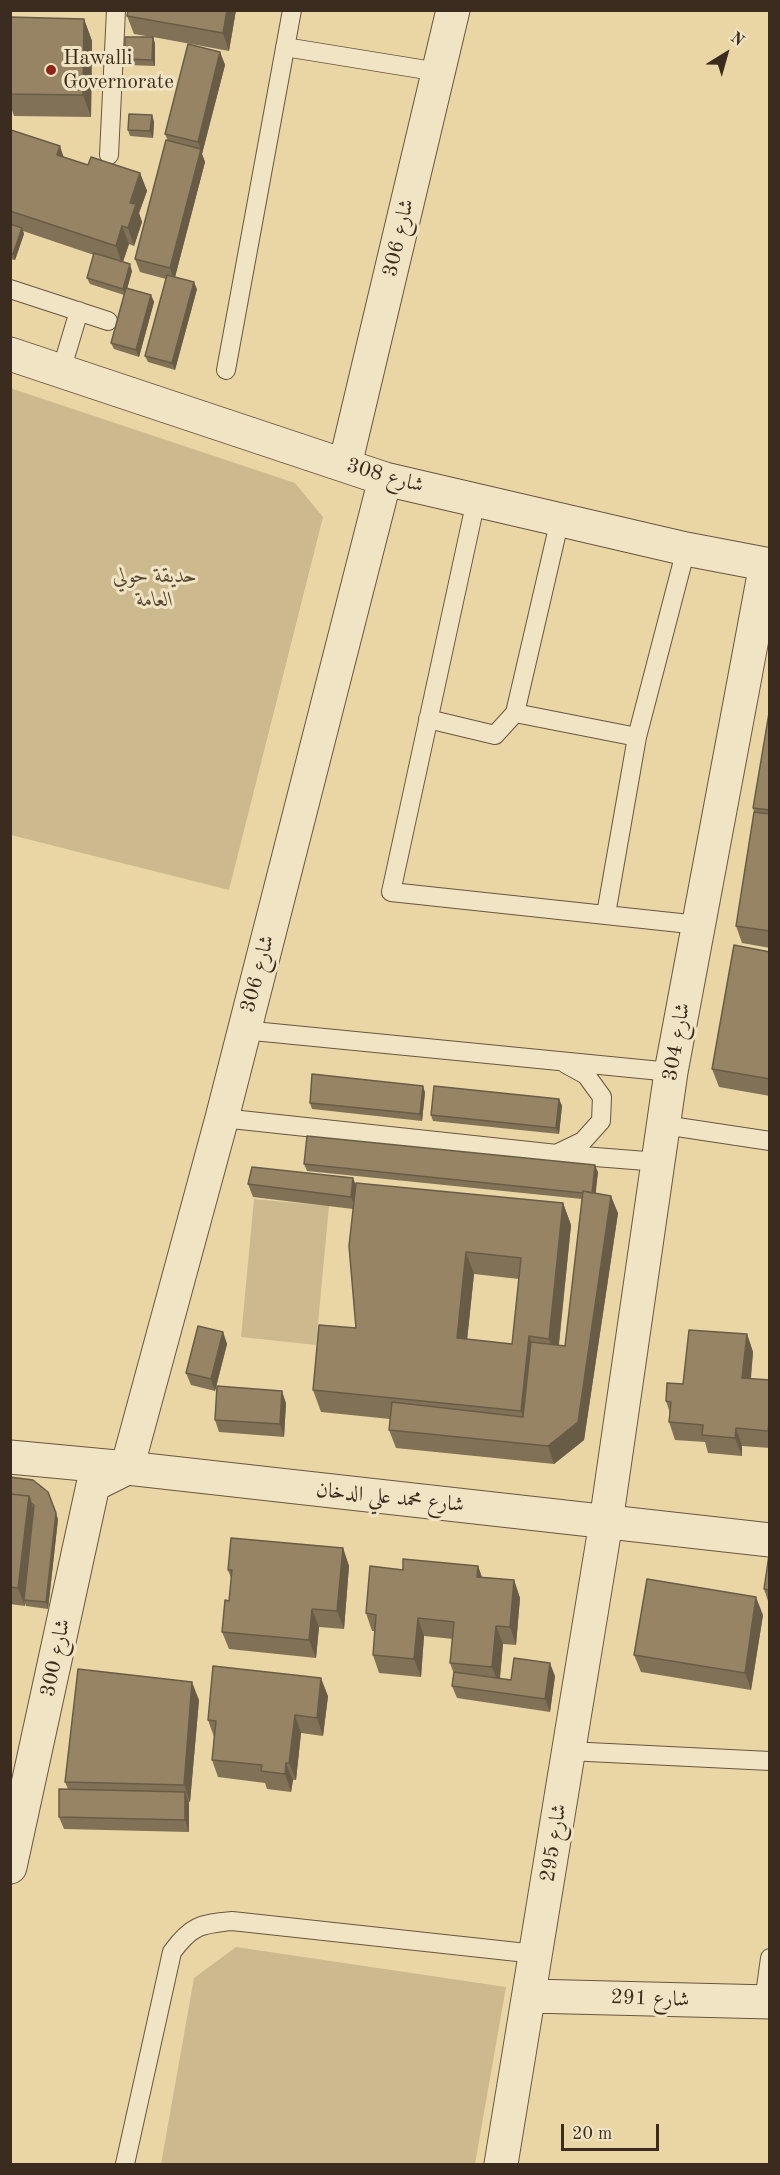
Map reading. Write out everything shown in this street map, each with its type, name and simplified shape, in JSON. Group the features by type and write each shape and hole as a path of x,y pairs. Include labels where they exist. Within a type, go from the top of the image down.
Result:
{"street":[{"name":"شارع 306","path":"345,465 453,10"},
{"name":"شارع 308","path":"10,354 386,479 686,549 768,558"},
{"name":"شارع 306","path":"127,1468 222,1118 386,479"},
{"name":"شارع 304","path":"606,1522 671,1072 768,558"},
{"name":"شارع محمد علي الدخان","path":"10,1457 770,1540"},
{"name":"شارع 300","path":"10,1867 93,1485 127,1468"},
{"name":"شارع 295","path":"501,2164 606,1522"},
{"name":"شارع 291","path":"530,1996 767,2002"}],"lane":[{"path":"109,155 116,10"},
{"path":"226,370 292,10"},
{"path":"285,47 439,72"},
{"path":"10,289 108,321"},
{"path":"61,371 79,311"},
{"path":"476,500 390,892 699,925"},
{"path":"428,719 495,735 515,713 560,519"},
{"path":"606,914 637,737 686,549"},
{"path":"515,713 637,737"},
{"path":"243,1030 671,1072"},
{"path":"557,1154 584,1141 601,1121 603,1097 586,1075 562,1062"},
{"path":"222,1118 557,1154 658,1162"},
{"path":"664,1125 770,1141"},
{"path":"568,1751 770,1761"},
{"path":"124,2164 172,1952 184,1935 205,1923 232,1920 536,1954"},
{"path":"767,2002 770,1958"}],"green space":[{"name":"حديقة حولي العامة","path":"10,388 295,483 323,517 229,890 11,835"},
{"path":"254,1199 329,1206 316,1345 241,1337"},
{"path":"236,1947 506,1987 475,2164 161,2164 194,1978"}],"building":[{"path":"128,10 227,10 223,33 127,16"},
{"name":"Hawalli Governorate","path":"10,17 84,19 83,95 10,94"},
{"path":"125,37 153,37 152,60 125,59"},
{"path":"188,44 220,52 198,142 165,134"},
{"path":"129,114 152,115 150,131 128,130"},
{"path":"11,130 60,146 57,155 88,165 91,157 140,173 130,203 136,204 128,228 122,226 116,246 10,211"},
{"path":"166,140 201,149 170,268 135,259"},
{"path":"10,224 22,228 13,254 10,253"},
{"path":"94,253 130,264 123,289 87,278"},
{"path":"167,275 194,282 172,363 145,356"},
{"path":"126,288 151,295 136,350 111,343"},
{"path":"770,707 770,810 753,808"},
{"path":"754,812 770,814 770,931 736,926"},
{"path":"734,945 770,952 770,1079 712,1069"},
{"path":"312,1074 423,1086 420,1114 310,1103"},
{"path":"434,1086 559,1099 556,1128 431,1115"},
{"path":"307,1136 595,1165 592,1193 304,1164"},
{"path":"252,1167 353,1178 351,1197 248,1184"},
{"path":"356,1183 563,1203 549,1339 529,1336 521,1411 313,1390 319,1325 356,1328 349,1246","holes":["466,1252 521,1258 512,1344 457,1338"]},
{"path":"583,1191 611,1196 578,1422 548,1446 389,1430 392,1402 523,1417 531,1342 565,1346"},
{"path":"198,1326 223,1332 211,1379 186,1373"},
{"path":"689,1330 747,1334 742,1378 770,1380 768,1431 736,1428 735,1438 702,1435 703,1425 669,1422 671,1402 666,1401 667,1383 683,1384"},
{"path":"217,1386 282,1391 280,1424 215,1420"},
{"path":"10,1477 33,1480 48,1492 56,1513 46,1602 24,1600 34,1505 29,1496 10,1494"},
{"path":"10,1494 29,1496 18,1588 10,1587"},
{"path":"231,1538 343,1548 337,1611 312,1609 309,1640 222,1632 225,1600 229,1601 232,1570 228,1570"},
{"path":"770,1556 770,1590 764,1589"},
{"path":"403,1559 478,1566 477,1577 514,1580 510,1627 496,1626 492,1667 450,1663 454,1622 418,1618 414,1659 373,1655 376,1615 366,1613 370,1566 403,1570"},
{"path":"647,1579 756,1597 745,1673 634,1655"},
{"path":"514,1658 550,1663 545,1699 452,1686 454,1672 511,1680"},
{"path":"213,1666 321,1678 317,1718 295,1715 289,1763 286,1763 285,1774 261,1771 262,1765 212,1760 216,1721 208,1720"},
{"path":"78,1669 192,1682 184,1785 65,1782"},
{"path":"59,1789 185,1792 185,1820 59,1817"}],"place":[{"name":"Hawalli Governorate","path":"51,70"}]}
